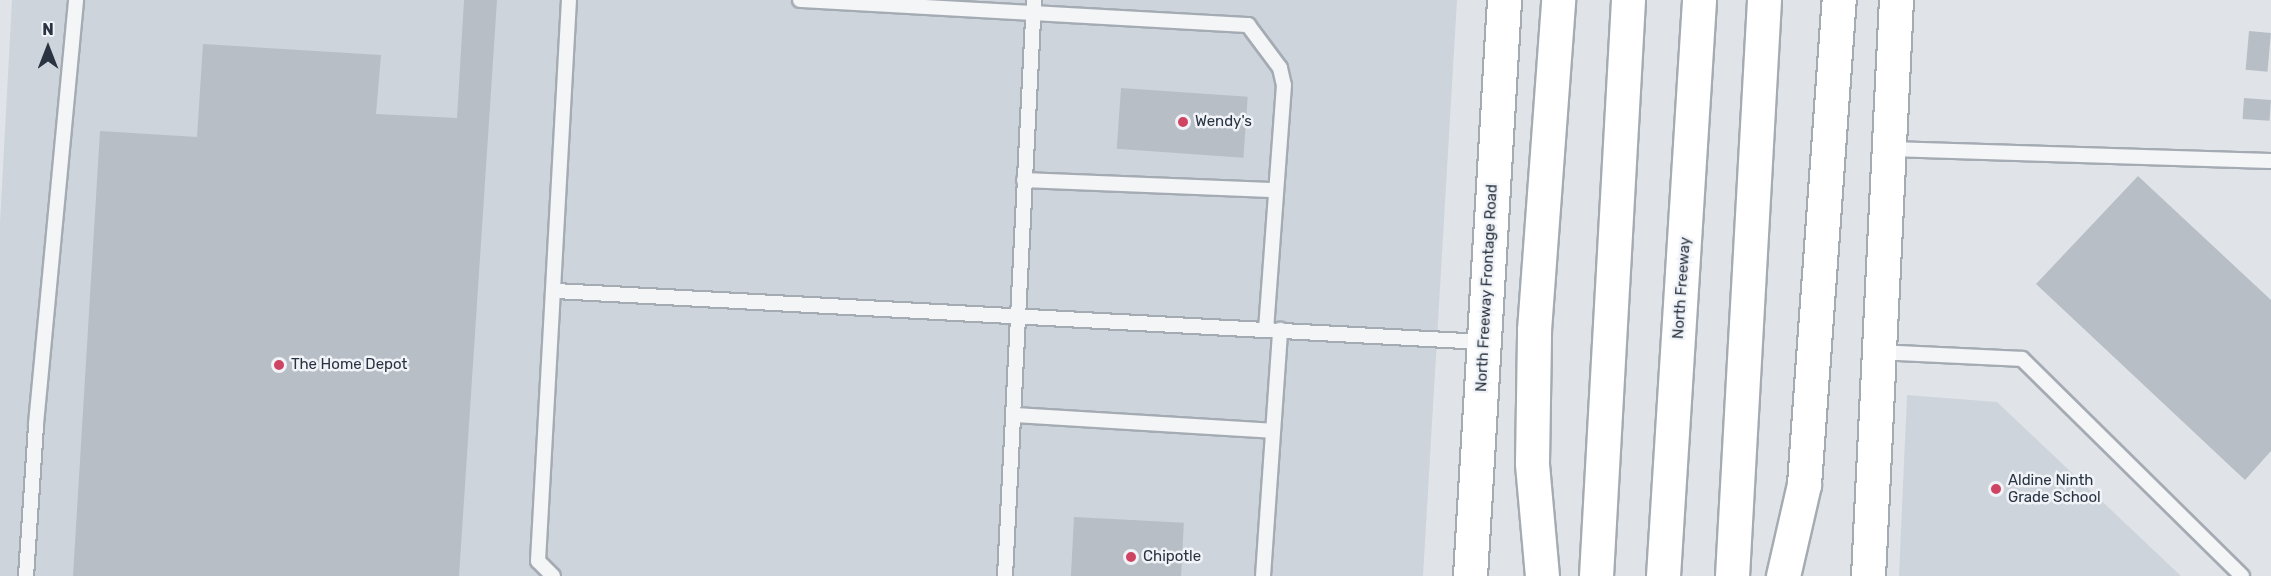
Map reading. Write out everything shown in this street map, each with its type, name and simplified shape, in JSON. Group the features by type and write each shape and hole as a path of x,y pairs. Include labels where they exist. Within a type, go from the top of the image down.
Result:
{"main road":[{"name":"North Freeway Frontage Road","path":"1470,576 1504,0"},
{"path":"1542,576 1532,464 1534,330 1558,0"},
{"path":"1596,576 1628,0"},
{"name":"North Freeway","path":"1663,576 1699,0"},
{"path":"1732,576 1764,0"},
{"path":"1783,576 1804,484 1839,0"},
{"path":"1868,576 1896,0"}],"lane":[{"path":"26,576 36,424 76,0"},
{"path":"553,576 538,561 556,291 569,0"},
{"path":"800,0 1034,15 1248,25 1280,68 1284,85 1276,190 1273,431 1263,576"},
{"path":"1005,576 1034,0"},
{"path":"1887,149 2271,161"},
{"path":"1024,180 1276,190"},
{"path":"556,291 1484,342"},
{"path":"1879,352 2022,359 2242,576"},
{"path":"1014,415 1273,431"}],"shaded area":[{"path":"12,0 1457,0 1423,576 0,576 0,223"},
{"name":"Aldine Ninth Grade School","path":"1907,395 1997,402 2181,576 1899,576"}],"building":[{"name":"The Home Depot","path":"464,0 497,0 459,576 73,576 100,131 197,137 203,44 381,55 376,114 457,118"},
{"path":"2249,31 2271,33 2268,72 2246,70"},
{"name":"Wendy's","path":"1121,88 1248,97 1243,158 1117,149"},
{"path":"2244,98 2271,100 2269,121 2243,119"},
{"path":"2138,176 2271,300 2271,451 2245,480 2036,284"},
{"path":"1074,517 1184,523 1181,576 1071,576"}],"place":[{"name":"Wendy's","path":"1183,122"},
{"name":"The Home Depot","path":"279,365"},
{"name":"Aldine Ninth Grade School","path":"1996,489"},
{"name":"Chipotle","path":"1131,557"}]}
